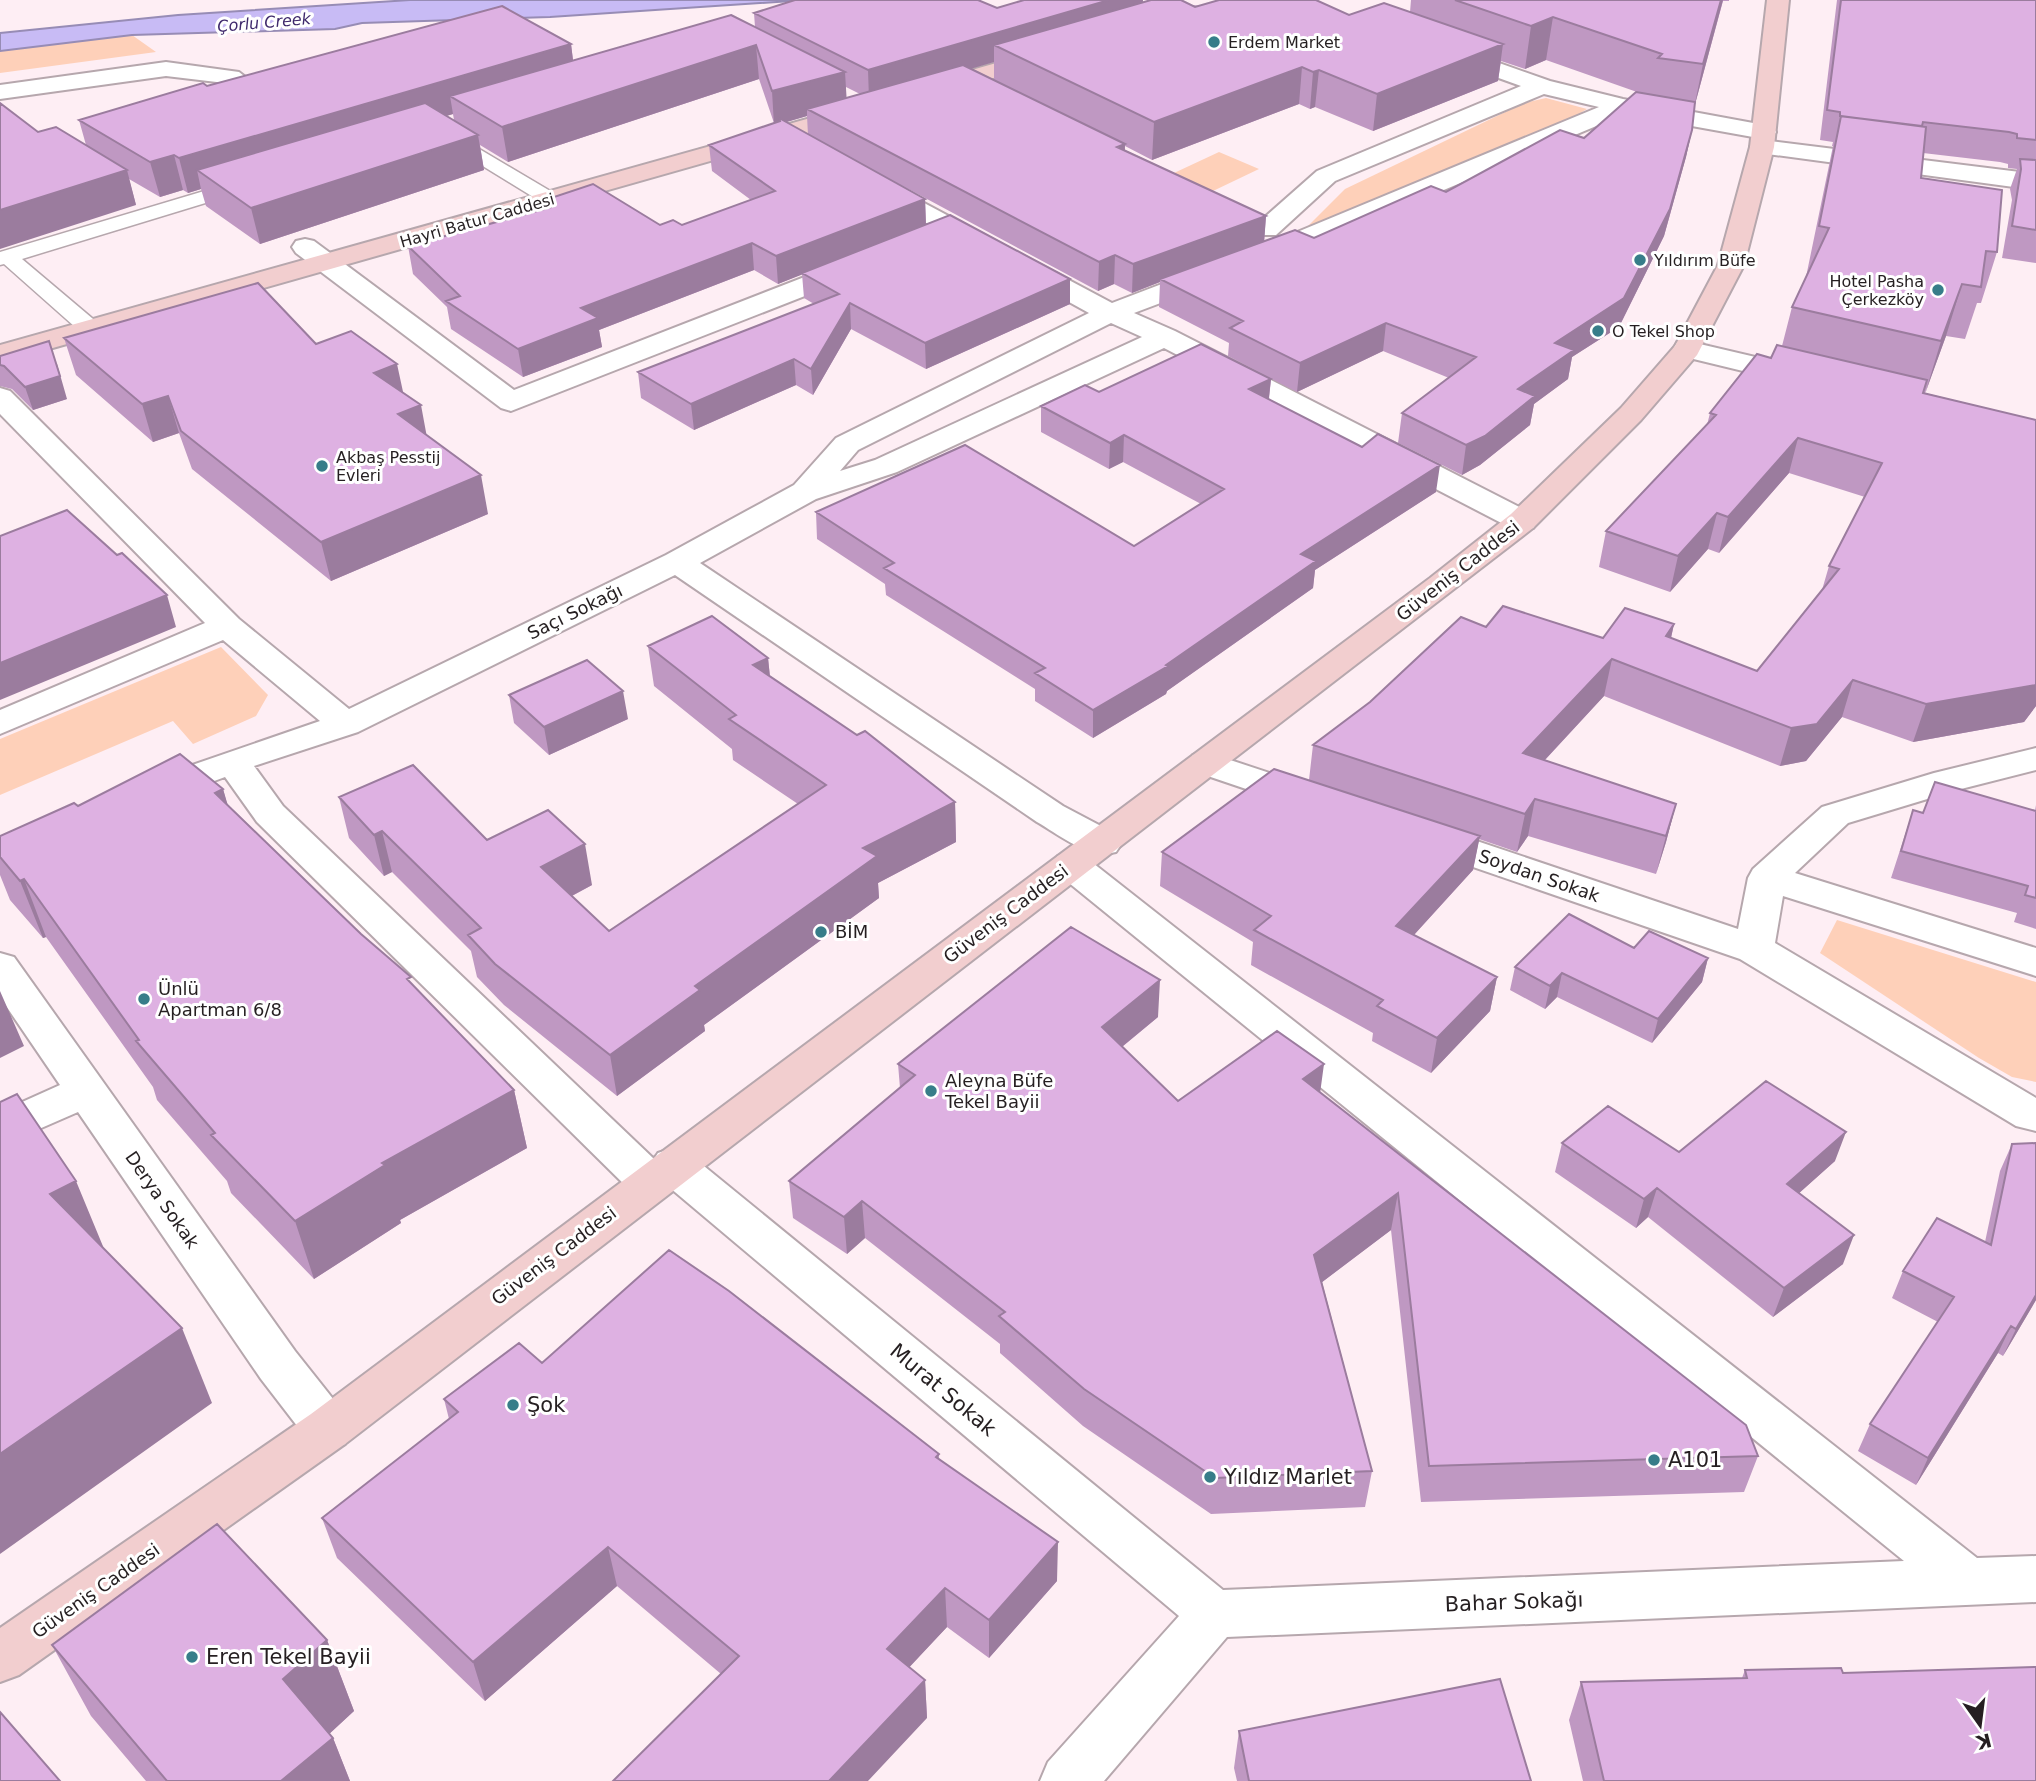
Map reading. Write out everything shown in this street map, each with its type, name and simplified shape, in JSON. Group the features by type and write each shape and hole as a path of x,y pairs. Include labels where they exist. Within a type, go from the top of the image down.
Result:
{"street":[{"name":"Güveniş Caddesi","path":"0,1658 328,1429 1442,585 1522,521 1631,414 1687,349 1731,265 1763,139 1778,0"},
{"path":"1429,45 1542,86 1763,139 2036,181"},
{"path":"912,96 1067,49"},
{"path":"1,104 166,69 231,77 258,96"},
{"path":"964,79 998,97"},
{"path":"1267,229 1326,176 1542,86"},
{"name":"Hayri Batur Caddesi","path":"0,354 91,329 315,255 550,199 879,106"},
{"path":"805,492 847,444 1110,313 1296,244 1623,106"},
{"path":"784,133 812,148"},
{"path":"858,175 938,233 1165,337 1522,521"},
{"path":"1243,217 1296,244"},
{"path":"315,255 511,402 875,258"},
{"path":"805,492 886,466 1165,337"},
{"path":"1687,349 1823,381"},
{"path":"0,397 227,626 346,724"},
{"name":"Saçı Sokağı","path":"117,804 232,761 346,724 677,562 805,492"},
{"path":"677,562 1050,814 1087,854 1969,1583"},
{"path":"0,723 227,626"},
{"path":"1754,949 1767,878 1835,815 1947,781 2036,758"},
{"name":"Murat Sokak","path":"232,761 270,814 662,1174 1214,1614"},
{"path":"1206,763 1337,807"},
{"name":"Soydan Sokak","path":"1389,825 1754,949 2031,1115 2036,1115"},
{"path":"1767,878 2036,962"},
{"name":"Derya Sokak","path":"0,967 278,1365 328,1429"},
{"path":"0,1130 85,1091"},
{"name":"Bahar Sokağı","path":"1214,1614 2036,1579"},
{"path":"1068,1781 1214,1614"}],"lane":[{"path":"845,94 879,106"},
{"path":"460,120 433,128 550,199"},
{"path":"4,258 265,178"},
{"path":"139,196 162,210"},
{"path":"4,258 91,329"}],"shaded area":[{"path":"132,35 156,52 0,73 0,51"},
{"path":"1546,98 1587,109 1344,219 1319,229 1308,226 1345,189 1524,103"},
{"path":"1219,152 1259,169 1213,191 1174,173"},
{"path":"221,647 268,695 256,716 193,744 173,721 0,795 0,739"},
{"path":"1837,920 2036,982 2036,1082 2012,1077 1979,1058 1820,953"}],"water":[{"name":"Çorlu Creek","path":"410,0 807,0 550,17 362,23 335,29 132,35 0,51 0,33 178,15"}],"building":[{"path":"795,0 978,0 997,8 1024,0 1109,0 868,70 754,13"},
{"path":"1151,0 1181,0 1195,7 1219,0 1316,0 1349,15 1384,3 1503,44 1377,94 1319,70 1313,72 1302,67 1154,122 994,45"},
{"path":"1455,0 1721,0 1703,64 1658,58 1662,54 1553,17 1531,26"},
{"path":"1841,0 2036,0 2036,140 2017,138 2017,134 2009,132 1923,122 1922,126 1840,116 1840,112 1827,110"},
{"path":"502,6 571,44 179,158 174,155 150,162 79,120 203,83 207,86"},
{"path":"731,15 845,72 772,91 756,45 502,127 450,96"},
{"path":"963,65 1125,144 1117,147 1266,216 1133,264 1115,255 1099,262 807,109"},
{"path":"1636,92 1695,102 1692,130 1670,209 1624,298 1555,343 1574,350 1518,389 1535,396 1485,436 1466,445 1402,413 1476,357 1386,323 1300,363 1230,328 1243,321 1160,279 1295,230 1314,238 1431,186 1446,192 1560,130 1584,138"},
{"path":"0,103 38,132 56,127 127,170 0,210"},
{"path":"425,103 478,135 251,208 197,170"},
{"path":"1841,116 1926,127 1921,178 2002,190 1997,252 1986,251 1981,287 1962,284 1941,341 1792,307 1829,228 1819,226"},
{"path":"779,118 925,199 776,256 752,243 581,308 598,318 518,349 446,301 460,296 408,246 552,207 542,201 593,184 660,225 673,220 682,225 775,191 709,145 780,121"},
{"path":"2020,159 2036,160 2036,230 2012,226 2021,169"},
{"path":"950,215 1070,279 925,343 850,303 811,369 794,359 691,404 638,372 839,294 802,273"},
{"path":"258,283 316,344 351,331 397,364 374,373 421,405 398,414 481,475 321,542 181,431 168,396 142,404 64,338"},
{"path":"49,341 60,376 25,387 0,365 0,356"},
{"path":"1201,344 1271,379 1249,389 1362,447 1378,434 1440,465 1301,554 1316,561 1166,665 1168,666 1093,710 1035,673 1045,668 884,568 894,563 816,512 965,445 1134,546 1224,489 1124,435 1110,443 1041,406 1085,385 1099,392"},
{"path":"1777,345 1927,380 1923,393 2036,420 2036,685 1926,704 1853,680 1817,724 1791,728 1612,659 1523,753 1676,804 1666,836 1535,799 1525,814 1313,745 1370,702 1461,617 1486,627 1503,606 1603,638 1625,608 1674,624 1666,636 1757,671 1839,569 1829,566 1882,463 1798,438 1728,517 1717,513 1678,556 1606,531 1716,415 1710,413 1757,354 1771,358"},
{"path":"67,510 117,555 122,553 167,595 0,663 0,536"},
{"path":"712,616 768,658 753,665 857,735 865,731 955,802 863,848 877,856 695,986 700,990 610,1055 495,964 468,935 481,928 382,831 374,835 339,797 413,765 487,840 548,810 585,844 541,867 609,931 826,785 729,719 736,715 648,646"},
{"path":"587,660 623,691 544,727 509,695"},
{"path":"180,754 223,789 215,793 361,934 411,977 407,979 514,1090 382,1163 385,1165 295,1221 211,1135 215,1133 136,1041 139,1040 24,879 20,881 0,857 0,836 74,803 78,806"},
{"path":"1274,769 1480,836 1396,926 1497,977 1437,1038 1377,1006 1383,1000 1254,930 1271,916 1162,852"},
{"path":"1935,782 2036,811 2036,898 2025,895 2028,886 1901,851 1913,810 1923,813"},
{"path":"1569,914 1634,948 1649,931 1708,958 1658,1019 1562,973 1550,986 1515,967"},
{"path":"1071,927 1160,980 1102,1027 1178,1101 1277,1031 1324,1064 1303,1079 1746,1425 1758,1456 1429,1466 1398,1193 1314,1255 1372,1471 1215,1478 1084,1389 999,1316 1005,1312 862,1201 844,1217 789,1181 915,1075 898,1064"},
{"path":"1766,1081 1846,1132 1787,1184 1854,1235 1784,1288 1657,1188 1644,1199 1562,1143 1608,1106 1679,1152"},
{"path":"17,1094 76,1181 50,1194 182,1328 0,1454 0,1102"},
{"path":"2036,1143 2036,1295 2016,1329 2011,1326 1928,1458 1870,1424 1954,1297 1903,1271 1937,1218 1991,1245 2012,1144"},
{"path":"669,1250 729,1291 939,1454 936,1457 1058,1542 989,1620 945,1588 887,1649 925,1680 829,1781 613,1781 739,1656 608,1547 473,1662 322,1518 458,1412 444,1399 519,1343 542,1363"},
{"path":"217,1524 327,1640 283,1679 333,1738 281,1781 167,1781 52,1645"},
{"path":"2036,1667 2036,1781 1604,1781 1581,1682 1747,1678 1745,1670 1841,1668 1843,1673"},
{"path":"1500,1679 1531,1781 1249,1781 1239,1731"},
{"path":"0,1712 60,1781 0,1781"}],"place":[{"name":"Erdem Market","path":"1214,42"},
{"name":"Yıldırım Büfe","path":"1640,260"},
{"name":"Hotel Pasha Çerkezköy","path":"1938,290"},
{"name":"O Tekel Shop","path":"1598,331"},
{"name":"Akbaş Pesstij Evleri","path":"322,466"},
{"name":"BİM","path":"821,932"},
{"name":"Ünlü Apartman 6/8","path":"144,999"},
{"name":"Aleyna Büfe Tekel Bayii","path":"931,1091"},
{"name":"Şok","path":"513,1405"},
{"name":"A101","path":"1654,1460"},
{"name":"Yıldız Marlet","path":"1210,1477"},
{"name":"Eren Tekel Bayii","path":"192,1657"}]}
